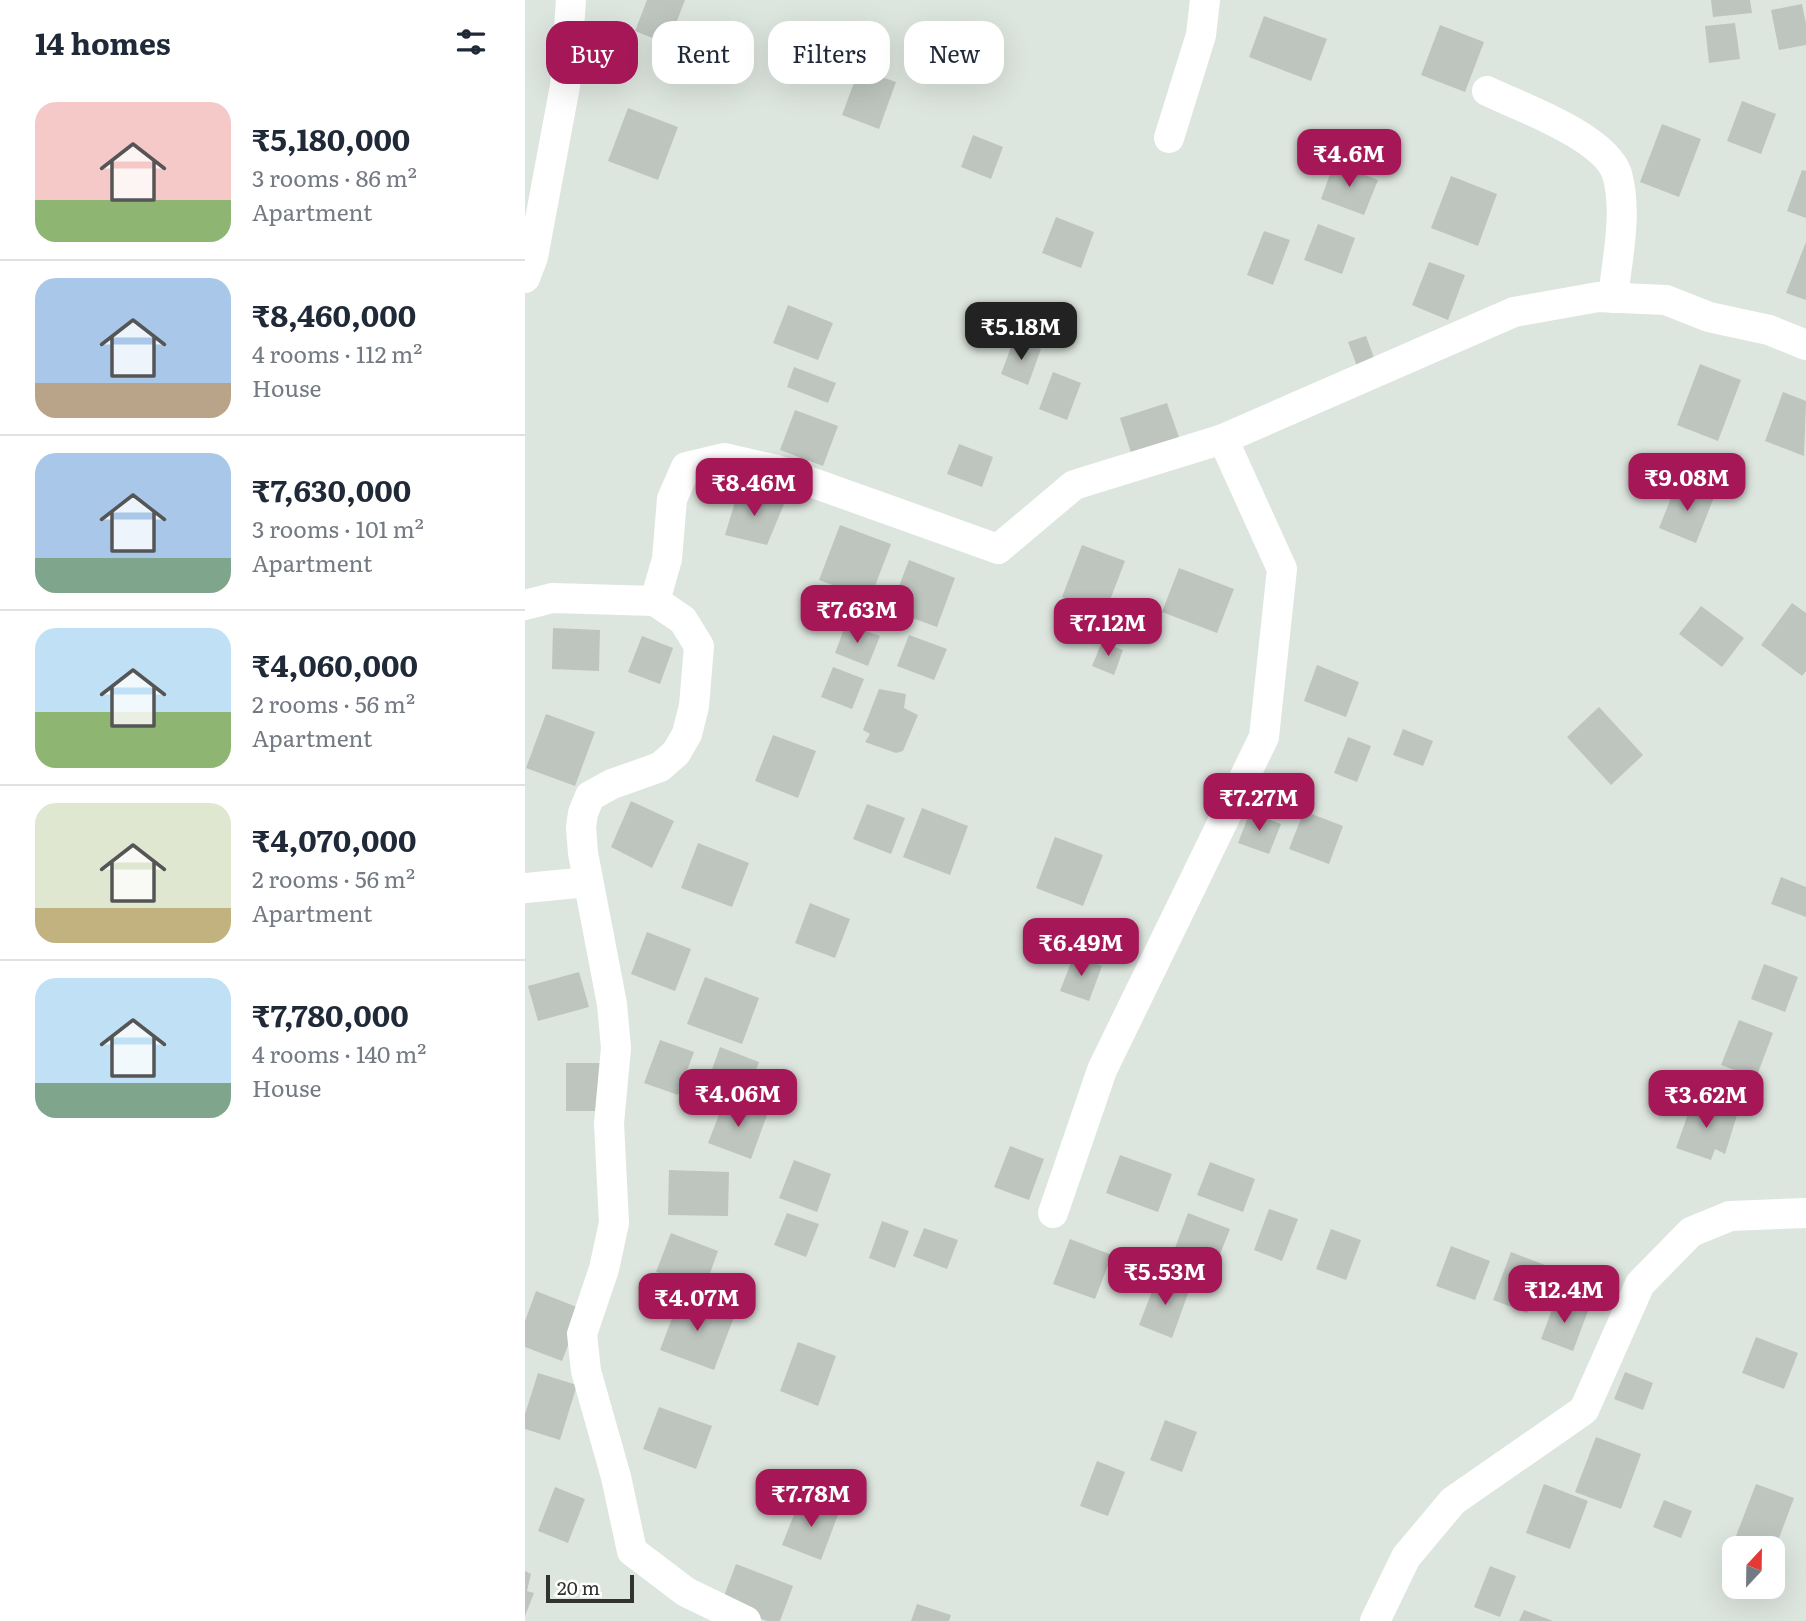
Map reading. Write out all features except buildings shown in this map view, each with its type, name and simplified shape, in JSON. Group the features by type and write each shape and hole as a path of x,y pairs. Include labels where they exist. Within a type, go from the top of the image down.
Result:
{"street":[{"path":"525,278 533,257 565,86 571,0"},
{"path":"1169,138 1201,35 1205,0"},
{"path":"1487,91 1562,125 1600,149 1616,172 1621,198 1613,298"},
{"path":"655,601 667,559 673,499 685,467 724,458 777,470 998,549 1074,485 1223,439 1514,312 1598,297 1666,300 1709,317 1769,330 1806,345"},
{"path":"1053,1213 1102,1070 1264,737 1282,569 1223,439"},
{"path":"525,605 552,598 655,601 683,620 699,646 694,706 687,734 676,753 660,767 612,784 590,796 583,813 581,827 588,882 612,1004 616,1048 609,1123 614,1223 604,1269 582,1334 586,1371 616,1477 632,1551 686,1592 746,1621"},
{"path":"525,888 588,882"},
{"path":"1375,1621 1406,1557 1453,1501 1584,1410 1640,1284 1691,1232 1730,1216 1806,1213"}]}
